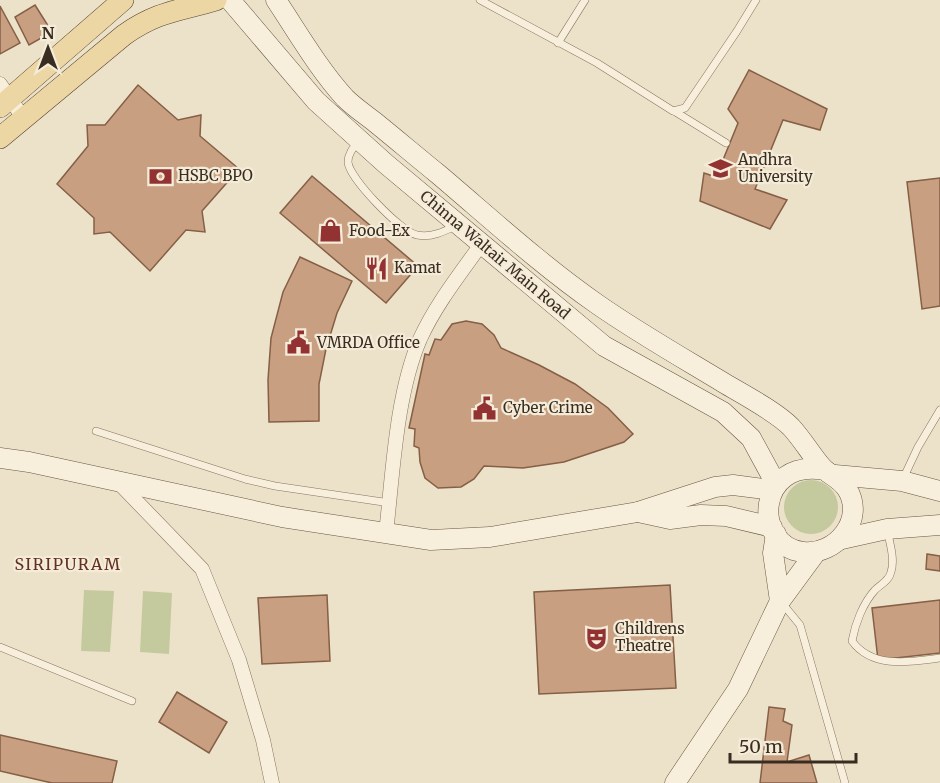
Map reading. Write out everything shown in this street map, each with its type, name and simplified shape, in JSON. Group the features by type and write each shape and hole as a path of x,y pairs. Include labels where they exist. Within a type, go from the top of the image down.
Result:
{"main road":[{"path":"3,97 123,0"},
{"path":"0,138 124,35 143,22 165,12 216,0"}],"street":[{"name":"Chinna Waltair Main Road","path":"231,0 316,101 360,141 604,346 723,412 751,438 774,487"},
{"name":"Chinna Waltair Main Road","path":"276,0 304,45 346,99 596,303 789,425 829,472"},
{"path":"3,97 24,119"},
{"path":"386,533 397,438 411,364 436,307 482,243"},
{"path":"0,458 30,462 282,517 431,540 490,537 638,512 715,487 733,485 774,487"},
{"path":"829,472 848,491 853,510 848,530 834,545 816,552 801,552 788,546 774,531 768,517 768,503 774,487 786,475 798,469 810,467 829,472 902,481 940,491"},
{"path":"116,480 202,569 239,660 263,740 272,783"},
{"path":"638,512 670,519 701,515 726,516 774,531"},
{"path":"842,539 887,529 940,525"},
{"path":"774,531 773,553 780,601"},
{"path":"675,783 738,689 780,601 816,552"}],"lane":[{"path":"480,0 597,63 726,142"},
{"path":"558,43 585,0"},
{"path":"673,111 685,108 756,0"},
{"path":"360,141 351,152 348,162 353,174 363,188 404,228 414,235 426,236 438,234 460,224"},
{"path":"902,481 918,447 940,410"},
{"path":"96,431 245,479 275,486 390,503"},
{"path":"887,529 891,574 874,590 866,603 855,627 852,641 859,650 872,658 901,661 940,658"},
{"path":"780,601 800,625 845,783"},
{"path":"0,647 132,701"}],"green space":[{"path":"806,480 816,480 830,488 836,497 838,507 836,517 830,526 816,534 806,534 789,522 784,512 784,502 796,485"},
{"path":"84,590 114,591 110,652 81,651"},
{"path":"143,591 172,593 169,654 140,652"}],"building":[{"path":"35,5 52,32 29,45 15,17"},
{"path":"0,6 20,43 0,54"},
{"path":"749,70 827,109 820,130 783,120 755,189 787,200 770,229 700,201 704,173 716,177 738,123 728,109"},
{"path":"138,85 178,120 201,115 200,136 239,169 202,211 205,232 186,230 150,271 110,232 94,234 94,218 57,184 88,146 87,125 105,125"},
{"path":"312,176 418,266 386,303 280,213"},
{"path":"940,178 940,306 922,309 907,182"},
{"name":"VMRDA Office","path":"300,257 352,281 337,313 326,349 319,384 319,421 269,422 268,380 271,338 283,292"},
{"path":"466,321 482,324 494,335 501,348 575,384 608,408 633,434 624,442 564,462 523,468 484,466 474,479 461,487 438,488 425,478 419,448 414,446 415,429 409,428 425,354 429,355 435,339 441,340 452,324"},
{"path":"927,554 940,556 940,571 926,569"},
{"path":"670,585 676,688 539,694 534,592"},
{"path":"327,595 330,661 262,664 258,598"},
{"path":"940,600 940,653 878,660 872,608"},
{"path":"177,692 227,722 209,753 159,722"},
{"path":"769,707 785,709 783,721 792,725 787,762 809,755 817,783 760,783"},
{"path":"0,735 117,761 112,783 52,783 0,771"}],"place":[{"name":"Andhra University","path":"720,169"},
{"name":"HSBC BPO","path":"160,176"},
{"name":"Food-Ex","path":"331,231"},
{"name":"Kamat","path":"376,268"},
{"name":"VMRDA Office","path":"299,343"},
{"name":"Cyber Crime","path":"485,408"},
{"name":"Childrens Theatre","path":"597,638"}],"district":[{"name":"SIRIPURAM","path":"68,564"}]}
